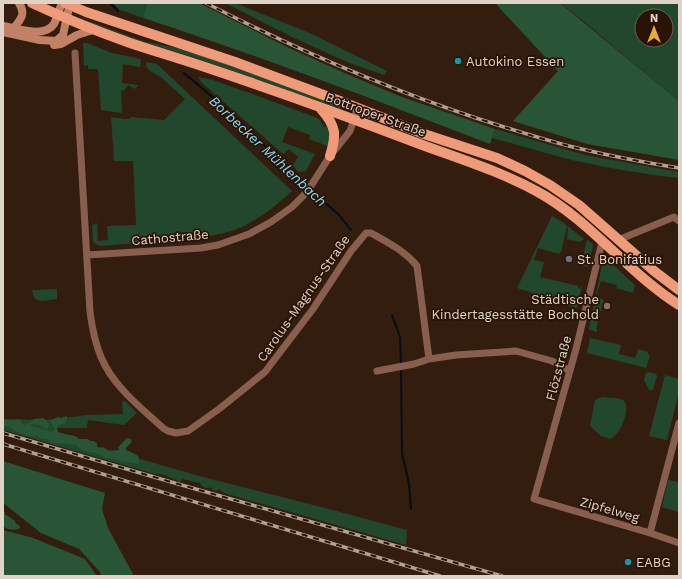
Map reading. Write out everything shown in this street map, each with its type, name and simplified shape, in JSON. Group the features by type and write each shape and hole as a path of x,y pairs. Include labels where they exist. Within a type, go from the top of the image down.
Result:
{"main road":[{"name":"Bottroper Straße","path":"32,3 93,30 204,66 319,107 448,154 526,186 564,209 649,284 679,305"},
{"name":"Bottroper Straße","path":"67,4 235,62 358,107 424,134 497,158 550,185 572,200 657,274 679,290"},
{"path":"319,107 328,117 335,131 334,143 330,156"},
{"path":"604,244 618,240"}],"street":[{"path":"14,28 21,20 23,14 23,10 19,3"},
{"path":"3,26 32,31 43,31 51,27 58,14 67,4"},
{"path":"3,32 40,40 52,41 61,38 67,19 67,4"},
{"path":"40,40 47,44 56,45 66,42 77,35 93,30"},
{"name":"Carolus-Magnus-Straße","path":"75,53 90,312 95,339 103,360 112,377 125,392 163,428 176,433 188,431 265,372 313,309 354,246 366,233 371,233 406,255 417,266 429,359"},
{"name":"Cathostraße","path":"87,255 182,250 218,245 249,234 271,222 292,207 307,192 330,156 350,131 358,107"},
{"path":"618,240 674,217 679,221"},
{"name":"Flözstraße","path":"534,500 604,244"},
{"path":"377,371 414,364 429,359 497,351 516,351 552,361 570,371"},
{"path":"650,533 676,448 679,423"},
{"name":"Zipfelweg","path":"534,500 650,533 679,543"}],"green space":[{"path":"113,3 148,3 143,18 120,10"},
{"path":"148,3 199,3 287,47 349,75 402,97 495,129 490,144 274,63 143,18"},
{"path":"225,3 235,3 312,34 387,71 384,75 347,62 292,37"},
{"path":"495,3 560,3 679,101 679,160 587,144 513,121 558,71"},
{"path":"560,3 679,3 679,101 576,15"},
{"path":"80,18 143,41 186,50 342,105 341,109 196,58 121,35 79,20"},
{"path":"83,43 87,43 112,53 141,59 140,67 123,64 122,83 138,85 135,89 128,85 125,90 121,91 122,113 101,110 98,69 88,69 88,65 84,66"},
{"path":"146,62 157,64 292,191 256,220 242,227 223,233 194,238 100,246 94,243 92,225 97,223 98,241 108,240 107,226 136,225 133,161 114,161 111,117 124,119 130,119 130,117 164,120 185,99 161,77 150,71 146,66"},
{"path":"198,77 213,80 319,119 324,127 328,125 330,130 327,146 309,139 310,135 288,127 282,142 315,154 306,171 298,172 293,165 298,157 289,149 283,154 202,83"},
{"path":"495,129 585,155 679,172 679,178 612,168 562,157 492,138"},
{"path":"552,216 561,221 584,239 580,242 567,239 567,226 561,252 559,254 538,248 534,260 544,262 540,277 579,286 578,288 580,289 582,286 577,308 542,298 517,288"},
{"path":"587,240 592,243 593,246 588,267 581,265"},
{"path":"605,261 609,261 635,285 633,293 616,288 617,285 601,281 596,297 604,300 601,311 598,311 596,321 598,322 596,329 597,332 590,330 589,328 602,265"},
{"path":"57,289 57,299 44,301 35,298 32,290"},
{"path":"590,338 621,345 619,354 635,358 638,349 648,352 650,355 646,368 587,353"},
{"path":"646,373 656,374 657,376 653,390 649,390 644,380"},
{"path":"665,375 679,379 679,392 667,440 649,436"},
{"path":"603,397 620,399 624,401 626,405 625,416 621,428 614,437 610,439 601,436 590,426 595,400"},
{"path":"125,401 137,413 124,425 88,420 87,428 55,428 56,435 203,477 407,530 406,545 224,493 219,489 217,491 213,490 211,487 206,488 200,483 182,479 181,482 166,475 155,474 3,430 3,419 46,420 88,415 123,414 122,402"},
{"path":"67,416 66,423 58,425 58,432 75,436 79,439 93,441 97,443 97,447 104,447 108,451 119,450 118,447 127,438 131,439 132,442 126,450 137,455 139,458 138,464 105,458 98,454 84,451 74,445 52,443 47,439 42,439 36,435 27,436 10,427 3,426 3,418 9,420 20,419 21,423 25,425 34,419 44,418 49,424 48,429 37,424 31,424 31,426 53,432 55,428 51,420 58,417 61,418"},
{"path":"3,461 105,493 102,509 108,528 134,576 101,576 100,572 79,549 41,533 3,503"},
{"path":"668,480 679,482 679,512 662,507"},
{"path":"3,511 15,521 16,524 19,525 20,528 14,530 3,528"},
{"path":"3,530 33,538 85,559 97,576 3,576"}],"waterway":[{"name":"Borbecker Mühlenbach","path":"110,3 118,11"},
{"name":"Borbecker Mühlenbach","path":"184,73 224,107 308,187"},
{"name":"Borbecker Mühlenbach","path":"311,190 339,215 351,230"},
{"name":"Borbecker Mühlenbach","path":"392,315 400,337 401,365"},
{"name":"Borbecker Mühlenbach","path":"401,369 402,453 409,484 411,509"}],"railway":[{"path":"206,3 272,36 339,66 441,106 569,146 679,168"},
{"path":"3,433 502,576"},
{"path":"3,444 440,576"}],"place":[{"name":"Autokino Essen","path":"458,61"},
{"name":"St. Bonifatius","path":"569,259"},
{"name":"Städtische Kindertagesstätte Bochold","path":"607,306"},
{"name":"EABG","path":"628,562"}]}
